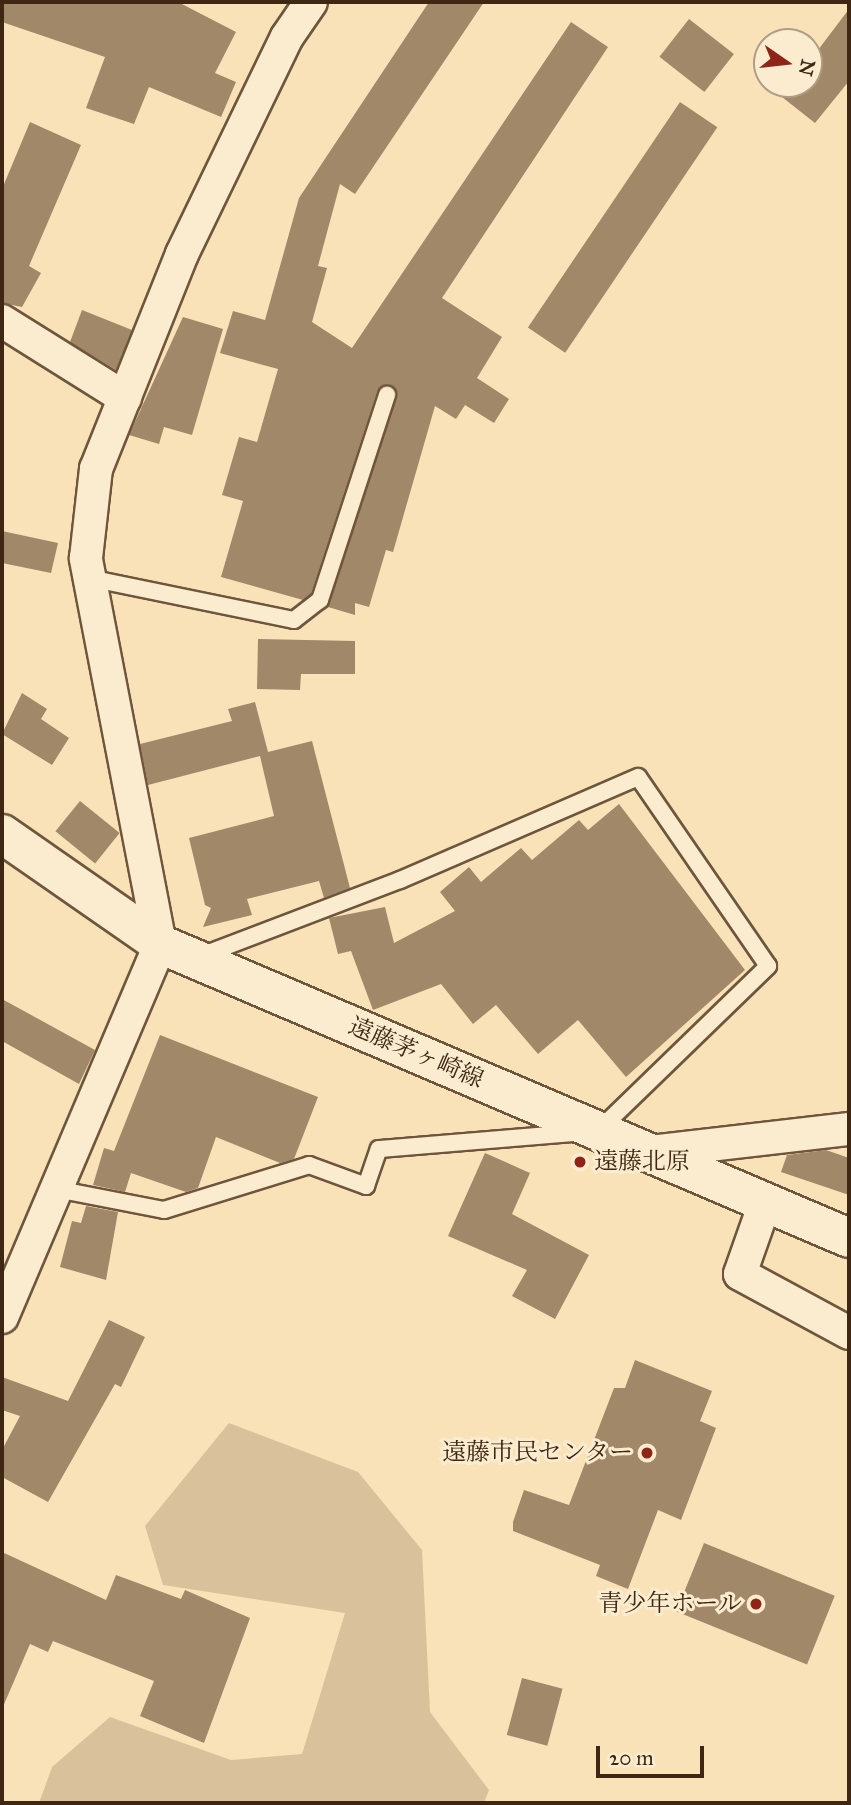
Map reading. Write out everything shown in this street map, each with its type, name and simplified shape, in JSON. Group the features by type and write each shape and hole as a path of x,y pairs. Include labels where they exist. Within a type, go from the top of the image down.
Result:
{"main road":[{"name":"遠藤茅ヶ崎線","path":"2,834 160,944 849,1238"}],"street":[{"path":"3,1314 160,944 89,578 96,469 182,254 287,37 311,2"},
{"path":"2,321 125,398"},
{"path":"649,1152 849,1129"},
{"path":"765,1203 740,1274 849,1333"}],"lane":[{"path":"89,578 293,620 320,600 387,395"},
{"path":"56,1189 164,1210 309,1166 366,1186 379,1149 598,1130 768,966 638,777 400,880 195,958"}],"shaded area":[{"path":"229,1423 358,1472 422,1550 430,1712 489,1790 484,1803 39,1803 52,1767 110,1717 231,1760 302,1754 345,1613 163,1585 145,1526"}],"building":[{"path":"2,2 178,2 236,32 215,73 236,82 221,117 149,87 134,124 86,108 105,57 2,22"},
{"path":"429,2 484,2 355,194 340,184 318,266 327,268 312,322 352,348 571,22 608,47 442,298 502,337 477,378 509,399 494,423 465,405 456,419 435,406 393,552 386,550 369,607 355,603 355,615 328,607 395,389 386,385 377,392 311,594 303,600 221,577 243,501 222,495 239,437 257,442 278,369 220,353 233,311 265,320 299,198"},
{"path":"849,9 849,81 815,123 783,98 823,98 823,43"},
{"path":"689,19 734,54 704,92 659,57"},
{"path":"680,102 717,127 565,353 528,327"},
{"path":"30,122 81,145 29,266 41,273 22,307 2,303 2,189"},
{"path":"82,310 132,330 116,370 70,342"},
{"path":"183,317 223,329 192,435 164,427 159,444 129,435"},
{"path":"2,531 58,543 51,573 2,563"},
{"path":"258,639 355,641 355,674 301,674 300,690 257,689"},
{"path":"22,693 47,709 41,719 69,738 52,765 2,734"},
{"path":"255,702 268,752 312,741 350,888 324,898 319,881 247,899 252,915 203,927 211,908 205,905 189,838 274,816 260,756 148,785 140,744 232,721 228,709"},
{"path":"80,801 120,833 95,863 55,831"},
{"path":"619,804 745,970 626,1077 578,1020 538,1054 496,1005 473,1024 441,984 373,1010 351,951 338,954 329,918 385,907 394,943 455,911 440,892 469,867 481,882 521,848 532,860 579,820 588,830"},
{"path":"2,999 95,1050 79,1084 2,1041"},
{"path":"160,1035 318,1097 294,1159 280,1163 216,1137 198,1188 186,1192 131,1173 125,1192 93,1185 104,1148 114,1151"},
{"path":"826,1150 849,1158 849,1195 781,1172 787,1155"},
{"path":"485,1153 530,1173 512,1214 589,1255 555,1319 512,1296 527,1270 448,1236"},
{"path":"86,1206 118,1212 106,1280 60,1267 72,1221 81,1223"},
{"path":"109,1320 145,1337 121,1387 115,1384 48,1502 2,1477 2,1450 20,1416 2,1410 2,1377 68,1401"},
{"name":"遠藤市民センター","path":"635,1360 712,1391 700,1421 716,1428 681,1520 658,1510 628,1589 596,1576 600,1565 513,1531 513,1522 524,1490 569,1505 614,1388 625,1388"},
{"name":"青少年ホール","path":"704,1543 835,1596 807,1664 676,1612"},
{"path":"2,1552 106,1600 116,1575 181,1599 185,1590 250,1618 204,1743 140,1716 154,1681 53,1641 48,1652 30,1644 2,1709"},
{"path":"522,1678 563,1689 547,1746 507,1735"}],"place":[{"name":"遠藤北原","path":"580,1162"},
{"name":"遠藤市民センター","path":"647,1453"},
{"name":"青少年ホール","path":"756,1604"}]}
